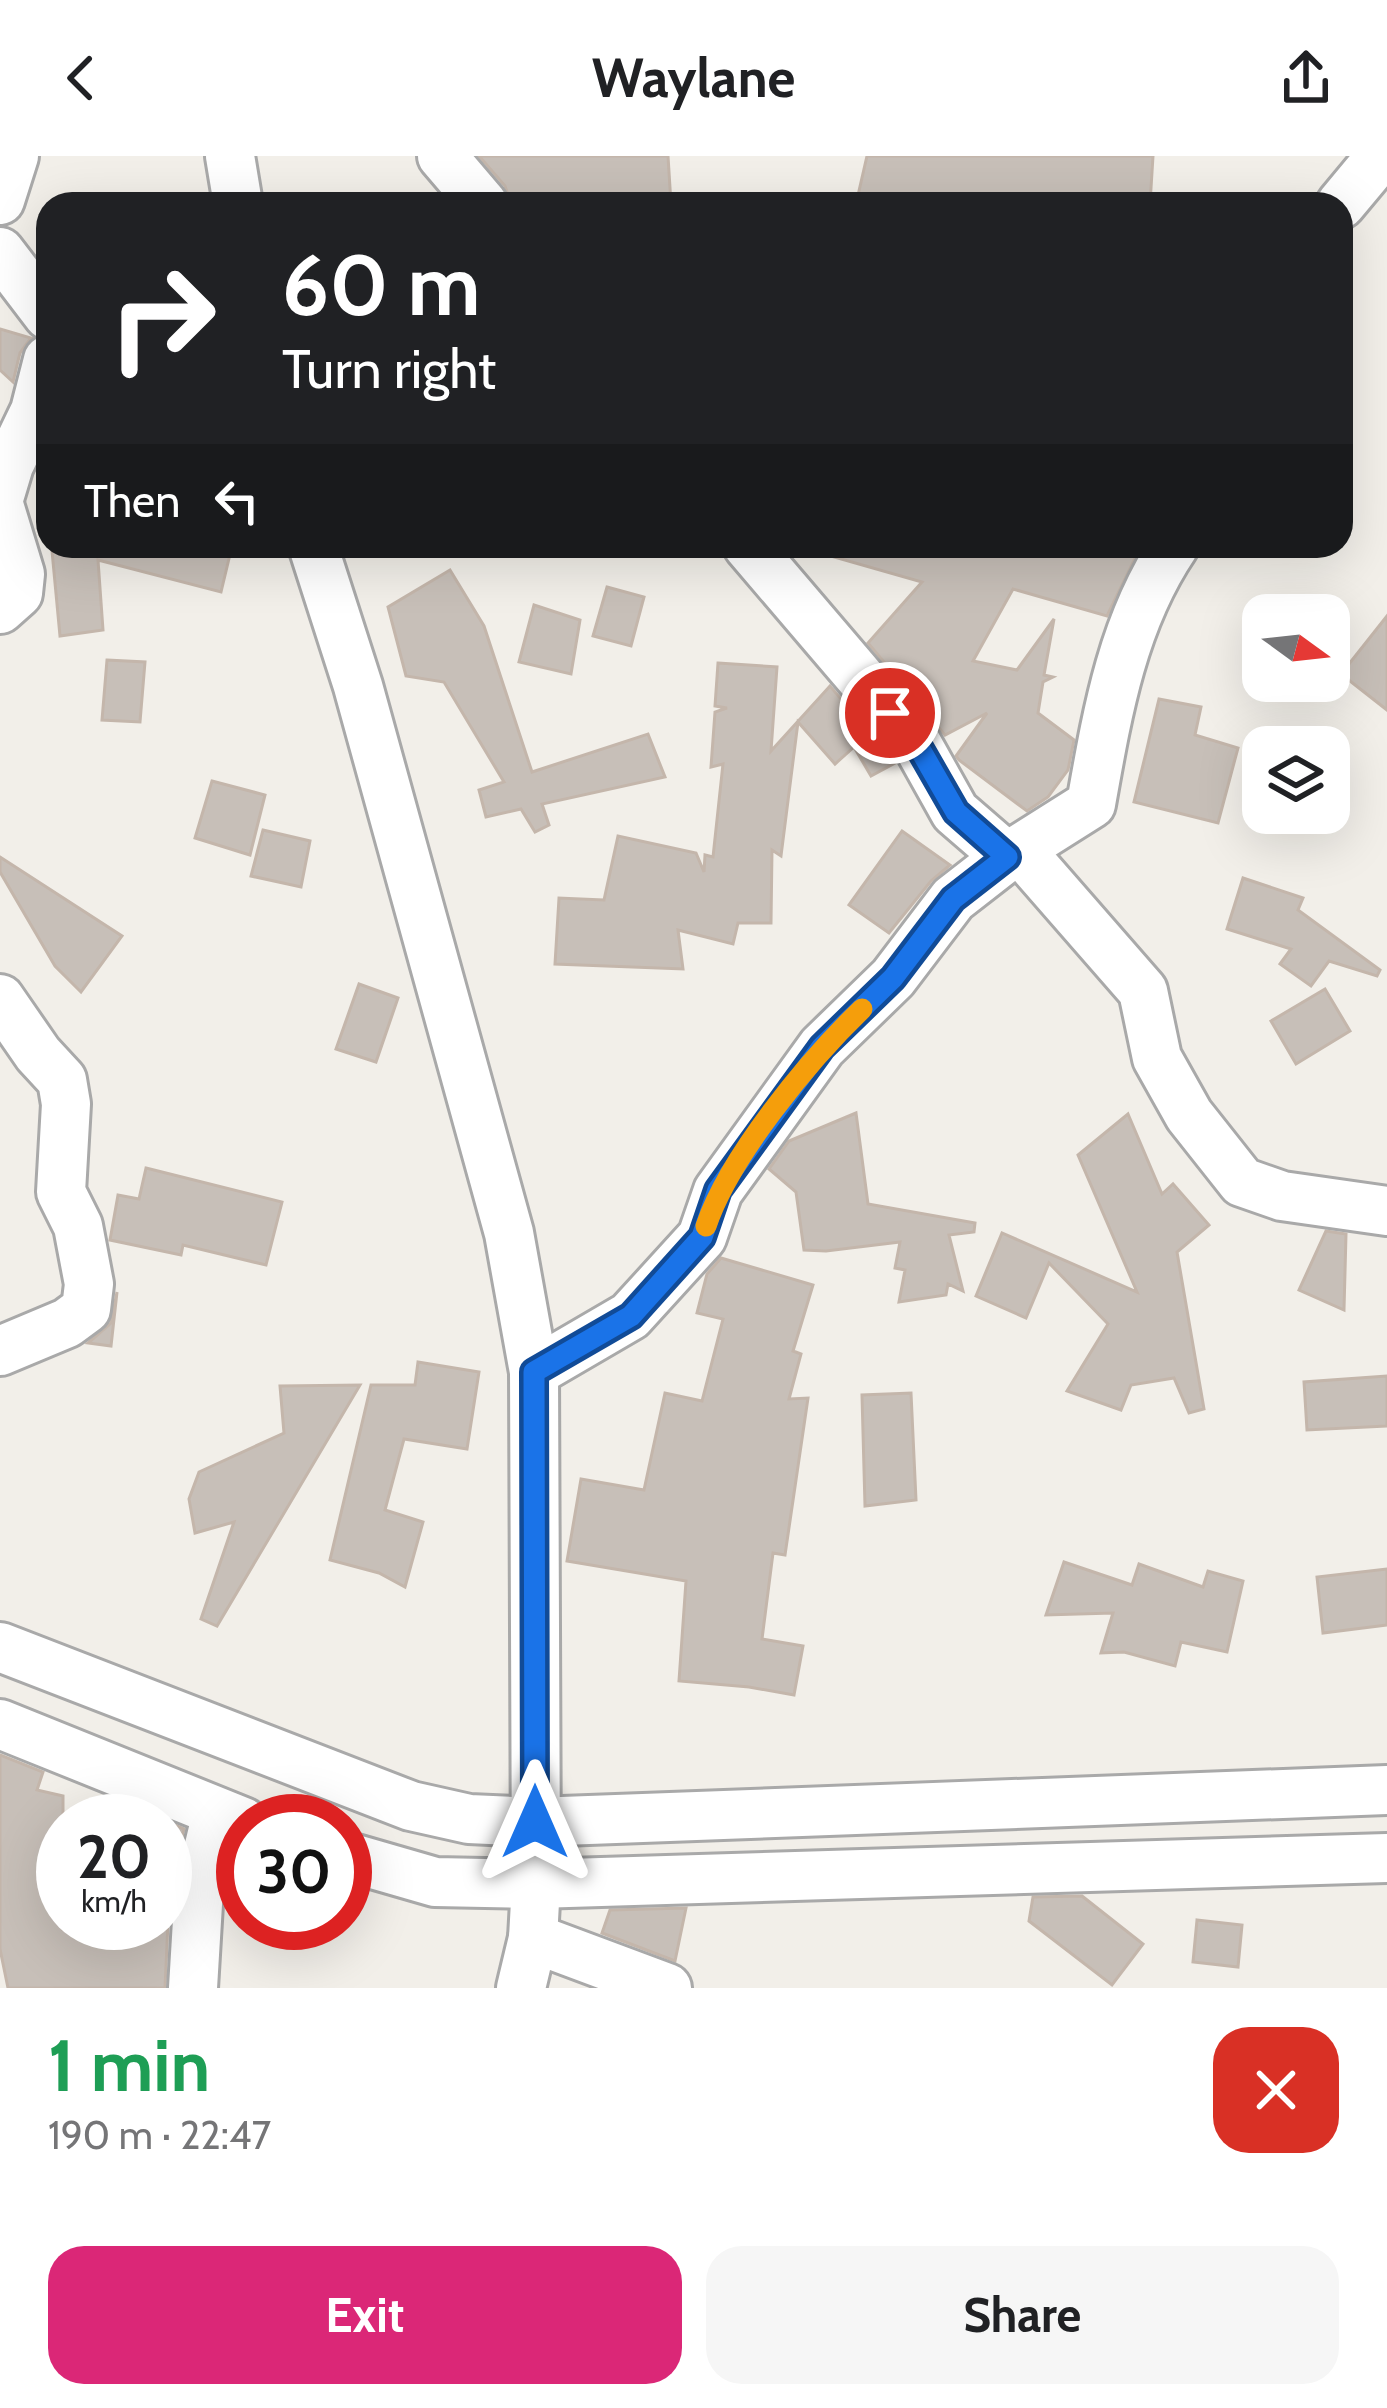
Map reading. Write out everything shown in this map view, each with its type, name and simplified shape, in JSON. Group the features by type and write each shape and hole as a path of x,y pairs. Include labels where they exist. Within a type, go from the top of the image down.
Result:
{"street":[{"path":"0,200 14,156"},
{"path":"230,156 236,192"},
{"path":"442,156 473,192"},
{"path":"1351,192 1381,156"},
{"path":"0,252 36,299"},
{"path":"0,495 36,407"},
{"path":"0,508 20,574 18,593 0,609"},
{"path":"317,558 358,686 509,1233 534,1372 536,1884 533,1938 521,1988"},
{"path":"758,558 917,744 956,812 1014,854 1143,991 1157,1058 1189,1115 1242,1182 1282,1196 1384,1216"},
{"path":"534,1372 631,1316 702,1237 718,1190 822,1047 893,978 953,899 1091,804 1111,686 1155,574 1166,558"},
{"path":"0,1000 62,1080 66,1104 61,1192 78,1226 89,1284 86,1310 0,1351"},
{"path":"0,1647 411,1806 469,1819 535,1822 1387,1790"},
{"path":"0,1724 216,1811"},
{"path":"193,1988 199,1887 216,1849"},
{"path":"372,1864 435,1882 536,1884 1387,1858"},
{"path":"533,1938 667,1988"}],"building":[{"path":"479,156 668,156 670,192 507,192"},
{"path":"867,156 1153,156 1151,192 859,192"},
{"path":"0,329 31,338 20,353 13,382 0,370"},
{"path":"53,558 229,558 221,592 98,560 103,630 60,636"},
{"path":"838,558 1135,558 1107,616 1013,589 973,661 1017,670 1054,619 1044,675 1053,677 1043,682 1038,713 1074,740 1068,770 1048,797 1027,811 956,756 987,713 945,735 868,643 922,582"},
{"path":"450,570 484,626 532,772 648,734 665,777 542,804 549,825 535,832 521,809 486,817 479,790 504,782 444,682 406,676 388,607"},
{"path":"607,587 644,597 631,646 593,636"},
{"path":"534,605 580,620 571,674 519,662"},
{"path":"1387,616 1387,710 1350,681 1350,663"},
{"path":"107,660 145,662 140,722 102,720"},
{"path":"718,663 777,667 771,751 830,686 895,763 871,776 854,747 835,764 798,722 781,856 772,850 771,923 738,923 733,944 678,930 683,969 555,964 559,898 604,900 618,836 696,853 704,872 705,855 713,857 723,764 711,767 715,712 727,708 715,706"},
{"path":"1159,699 1201,707 1195,735 1238,748 1218,823 1134,802"},
{"path":"212,781 265,795 250,855 195,838"},
{"path":"263,830 310,841 301,887 251,876"},
{"path":"902,831 950,865 889,933 849,905"},
{"path":"0,857 122,936 81,992 55,966 0,872"},
{"path":"1243,878 1303,898 1298,910 1380,970 1377,976 1329,961 1311,986 1280,964 1291,949 1227,929"},
{"path":"359,984 398,998 376,1062 336,1049"},
{"path":"1325,989 1350,1031 1296,1064 1271,1021"},
{"path":"856,1113 868,1204 975,1223 974,1232 949,1235 963,1291 948,1284 946,1295 899,1302 905,1270 895,1268 900,1242 804,1250 796,1192 769,1169 789,1141"},
{"path":"1128,1114 1162,1194 1173,1184 1209,1225 1177,1252 1204,1409 1189,1413 1174,1378 1131,1385 1121,1410 1067,1391 1108,1324 1049,1263 1026,1318 976,1296 1002,1233 1137,1292 1078,1155"},
{"path":"146,1168 282,1202 266,1265 183,1245 181,1255 110,1240 118,1195 139,1199"},
{"path":"1326,1231 1346,1234 1344,1310 1299,1290"},
{"path":"721,1258 813,1285 793,1351 801,1354 789,1399 808,1398 785,1555 773,1553 762,1639 803,1646 794,1695 679,1681 686,1581 567,1561 581,1479 644,1490 665,1393 702,1401 723,1319 697,1313 707,1274"},
{"path":"117,1292 111,1346 88,1343 111,1323"},
{"path":"418,1362 479,1372 467,1449 404,1439 385,1510 423,1522 405,1587 379,1573 330,1560 371,1385 415,1385"},
{"path":"1387,1376 1387,1426 1307,1430 1304,1382"},
{"path":"360,1385 217,1626 201,1619 234,1522 195,1533 189,1499 199,1472 284,1433 280,1386"},
{"path":"911,1393 916,1500 865,1506 862,1395"},
{"path":"1064,1562 1132,1585 1139,1564 1203,1587 1208,1571 1243,1581 1227,1652 1181,1642 1175,1666 1124,1652 1101,1653 1113,1613 1046,1615"},
{"path":"1387,1569 1387,1625 1323,1633 1317,1577"},
{"path":"0,1755 43,1772 37,1790 54,1794 36,1794 36,1950 167,1950 165,1988 8,1988 0,1949"},
{"path":"1082,1896 1143,1944 1112,1985 1029,1921 1033,1897"},
{"path":"686,1908 675,1961 602,1933 610,1910"},
{"path":"1197,1920 1242,1925 1238,1967 1193,1962"}],"slow traffic":[{"path":"706,1226 718,1190 822,1047 862,1009"}],"route":[{"path":"535,1822 534,1372 631,1316 702,1237 718,1190 822,1047 893,978 953,899 1007,857 956,812 917,744 890,713"}]}
